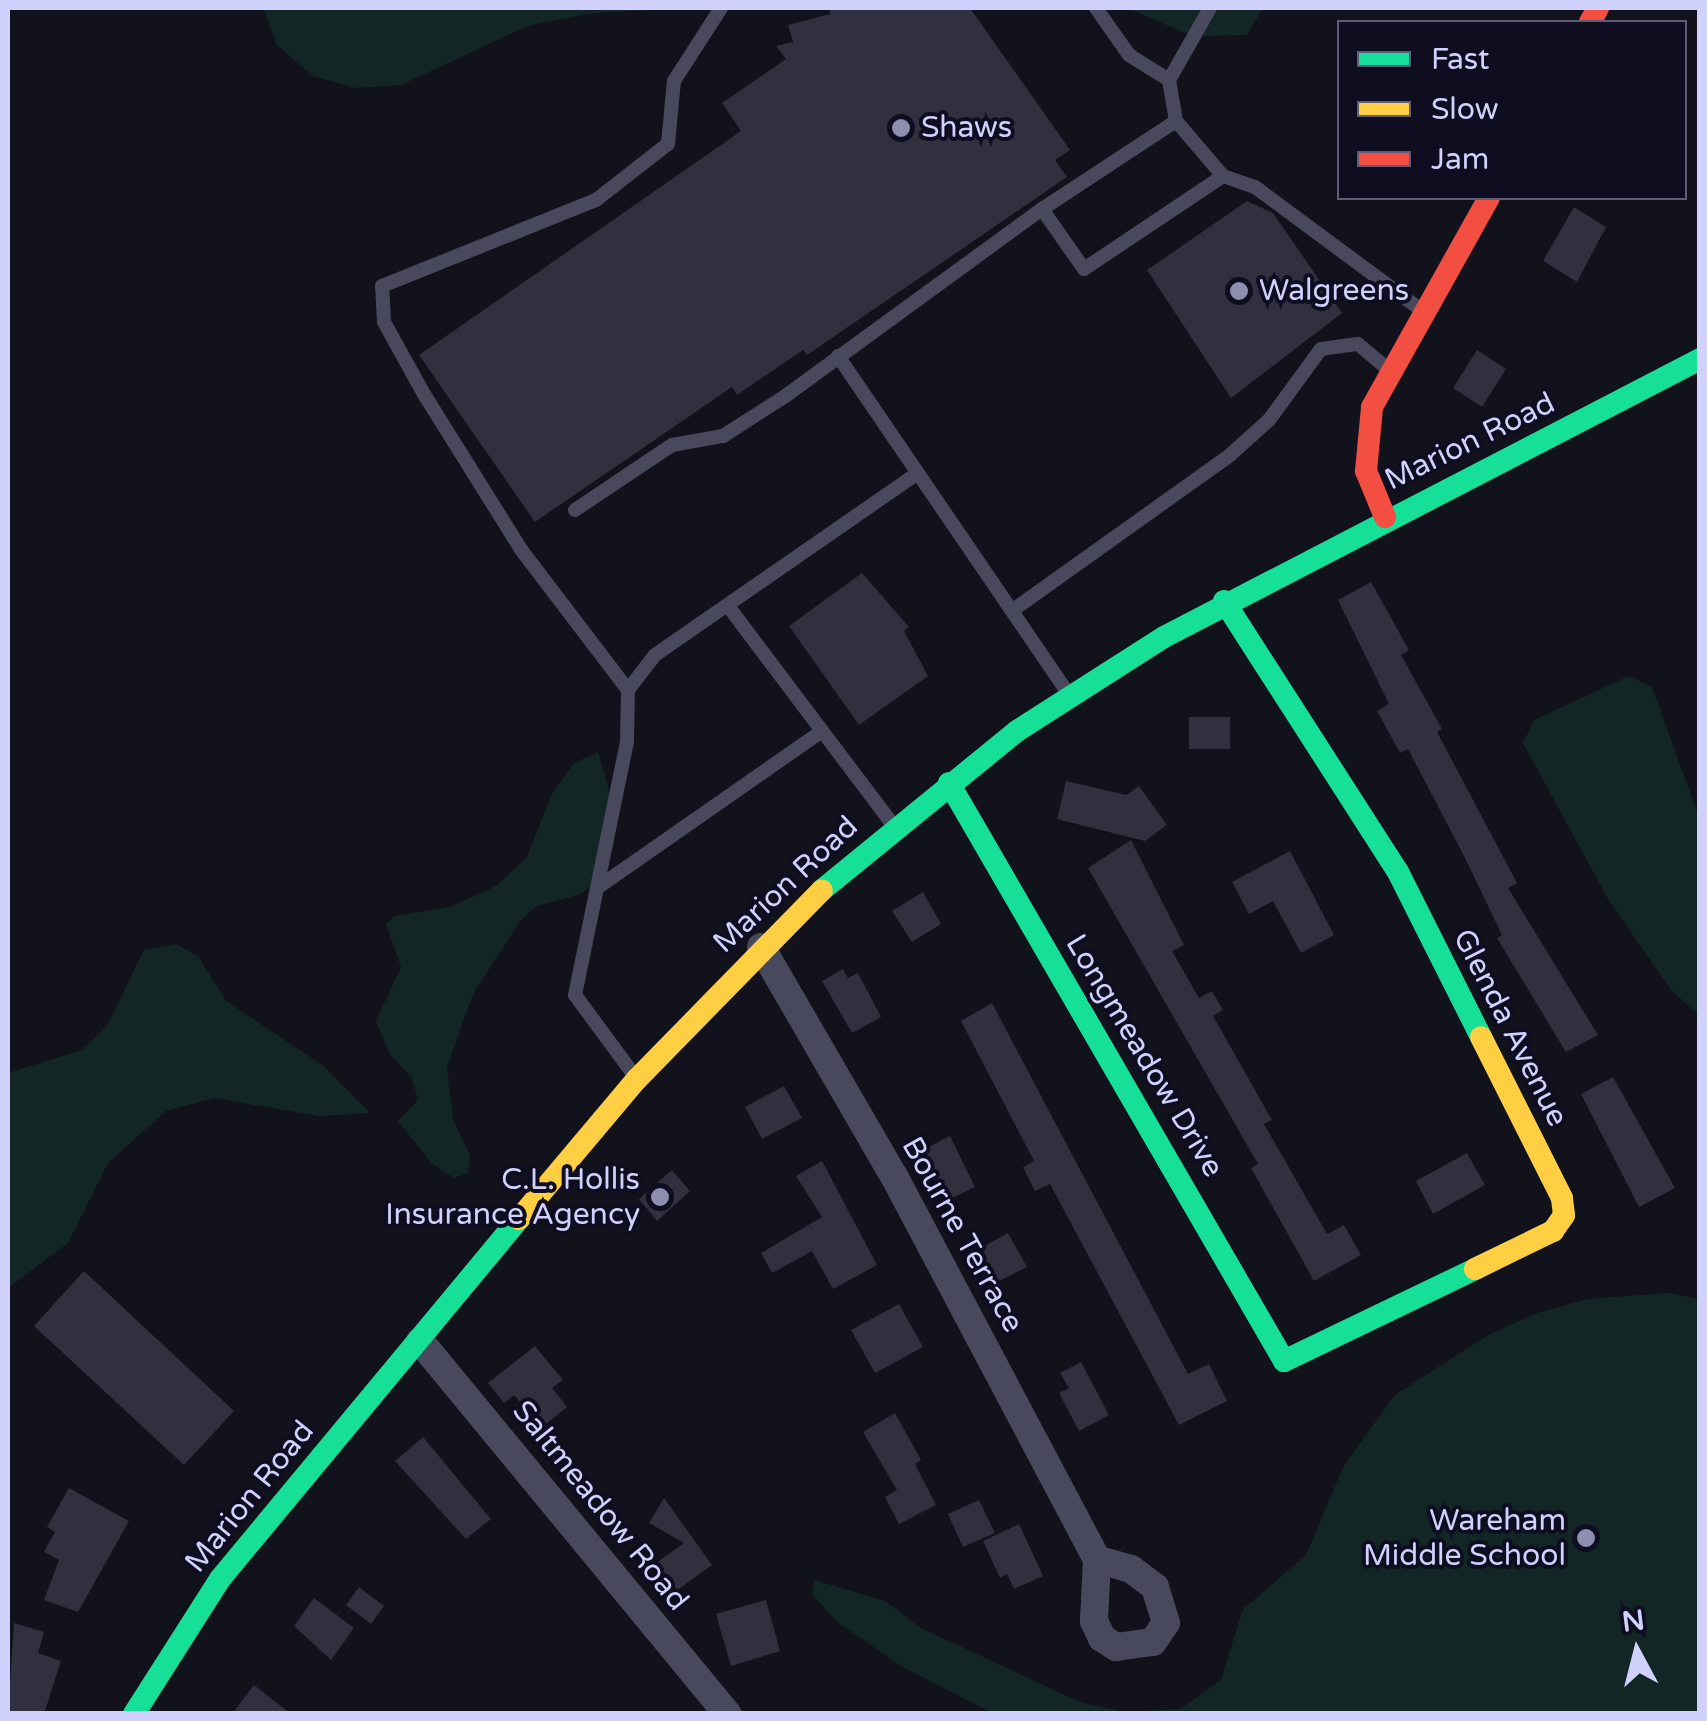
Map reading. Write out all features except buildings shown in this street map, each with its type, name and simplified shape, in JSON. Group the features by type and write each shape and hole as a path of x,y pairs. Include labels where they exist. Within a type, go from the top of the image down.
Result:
{"main road":[{"path":"1385,517 1364,451 1372,407 1488,200"},
{"name":"Marion Road","path":"134,1714 220,1579 637,1080 761,947 894,826 1071,697 1224,601 1700,359"},
{"name":"Glenda Avenue","path":"1224,601 1398,872 1562,1198 1564,1215 1553,1231 1284,1361"},
{"name":"Longmeadow Drive","path":"948,783 1284,1361"}],"street":[{"name":"Bourne Terrace","path":"761,947 894,1176 1097,1559"},
{"name":"Saltmeadow Road","path":"420,1341 728,1714"}],"lane":[{"path":"637,1080 575,996 628,742 628,690 522,551 425,396 384,322 382,286 596,200 668,144 674,81 721,8"},
{"path":"1096,8 1129,55 1168,80"},
{"path":"1210,8 1168,80 1176,121 1224,176 1256,187 1424,311"},
{"path":"574,510 672,445 723,436 1042,209 1176,121"},
{"path":"1042,209 1084,270 1224,176"},
{"path":"1013,610 1230,455 1269,420 1321,348 1358,344 1390,371"},
{"path":"838,356 1071,697"},
{"path":"628,690 655,655 916,474"},
{"path":"728,606 819,734 894,826"},
{"path":"597,888 819,734"}],"green space":[{"path":"263,8 688,8 594,13 530,25 401,85 356,88 313,76 277,45"},
{"path":"1127,8 1263,8 1247,35 1192,36"},
{"path":"1629,676 1652,687 1699,817 1699,1015 1671,990 1608,899 1523,743 1534,720"},
{"path":"598,752 611,798 602,877 581,894 537,906 521,920 473,994 447,1067 453,1120 470,1155 468,1173 454,1178 431,1163 398,1121 418,1100 412,1078 389,1053 376,1021 401,967 386,924 395,916 450,907 496,886 527,857 551,795 574,763"},
{"path":"176,944 198,956 226,1001 324,1066 370,1113 319,1116 214,1098 166,1111 108,1163 68,1243 8,1288 8,1073 82,1050 107,1026 144,950"},
{"path":"1668,1293 1699,1299 1699,1713 992,1713 901,1666 836,1621 812,1594 814,1580 885,1601 919,1627 1082,1703 1126,1712 1180,1709 1221,1680 1243,1609 1306,1555 1344,1465 1395,1395 1488,1335 1537,1313 1588,1299"}],"traffic: fast":[{"path":"822,890 1017,731 1164,637 1700,359"},
{"path":"1224,601 1398,872 1481,1037"},
{"path":"949,783 1284,1361 1475,1269"},
{"path":"134,1714 220,1579 519,1219"}],"traffic: slow":[{"path":"519,1219 637,1079 822,890"},
{"path":"1475,1269 1553,1231 1564,1215 1562,1198 1481,1037"}],"traffic: jam":[{"path":"1591,20 1598,8"},
{"path":"1385,517 1366,471 1372,407 1488,200"}],"place":[{"name":"Shaws","path":"901,128"},
{"name":"Walgreens","path":"1239,291"},
{"name":"C.L. Hollis Insurance Agency","path":"660,1197"},
{"name":"Wareham Middle School","path":"1586,1538"}]}
